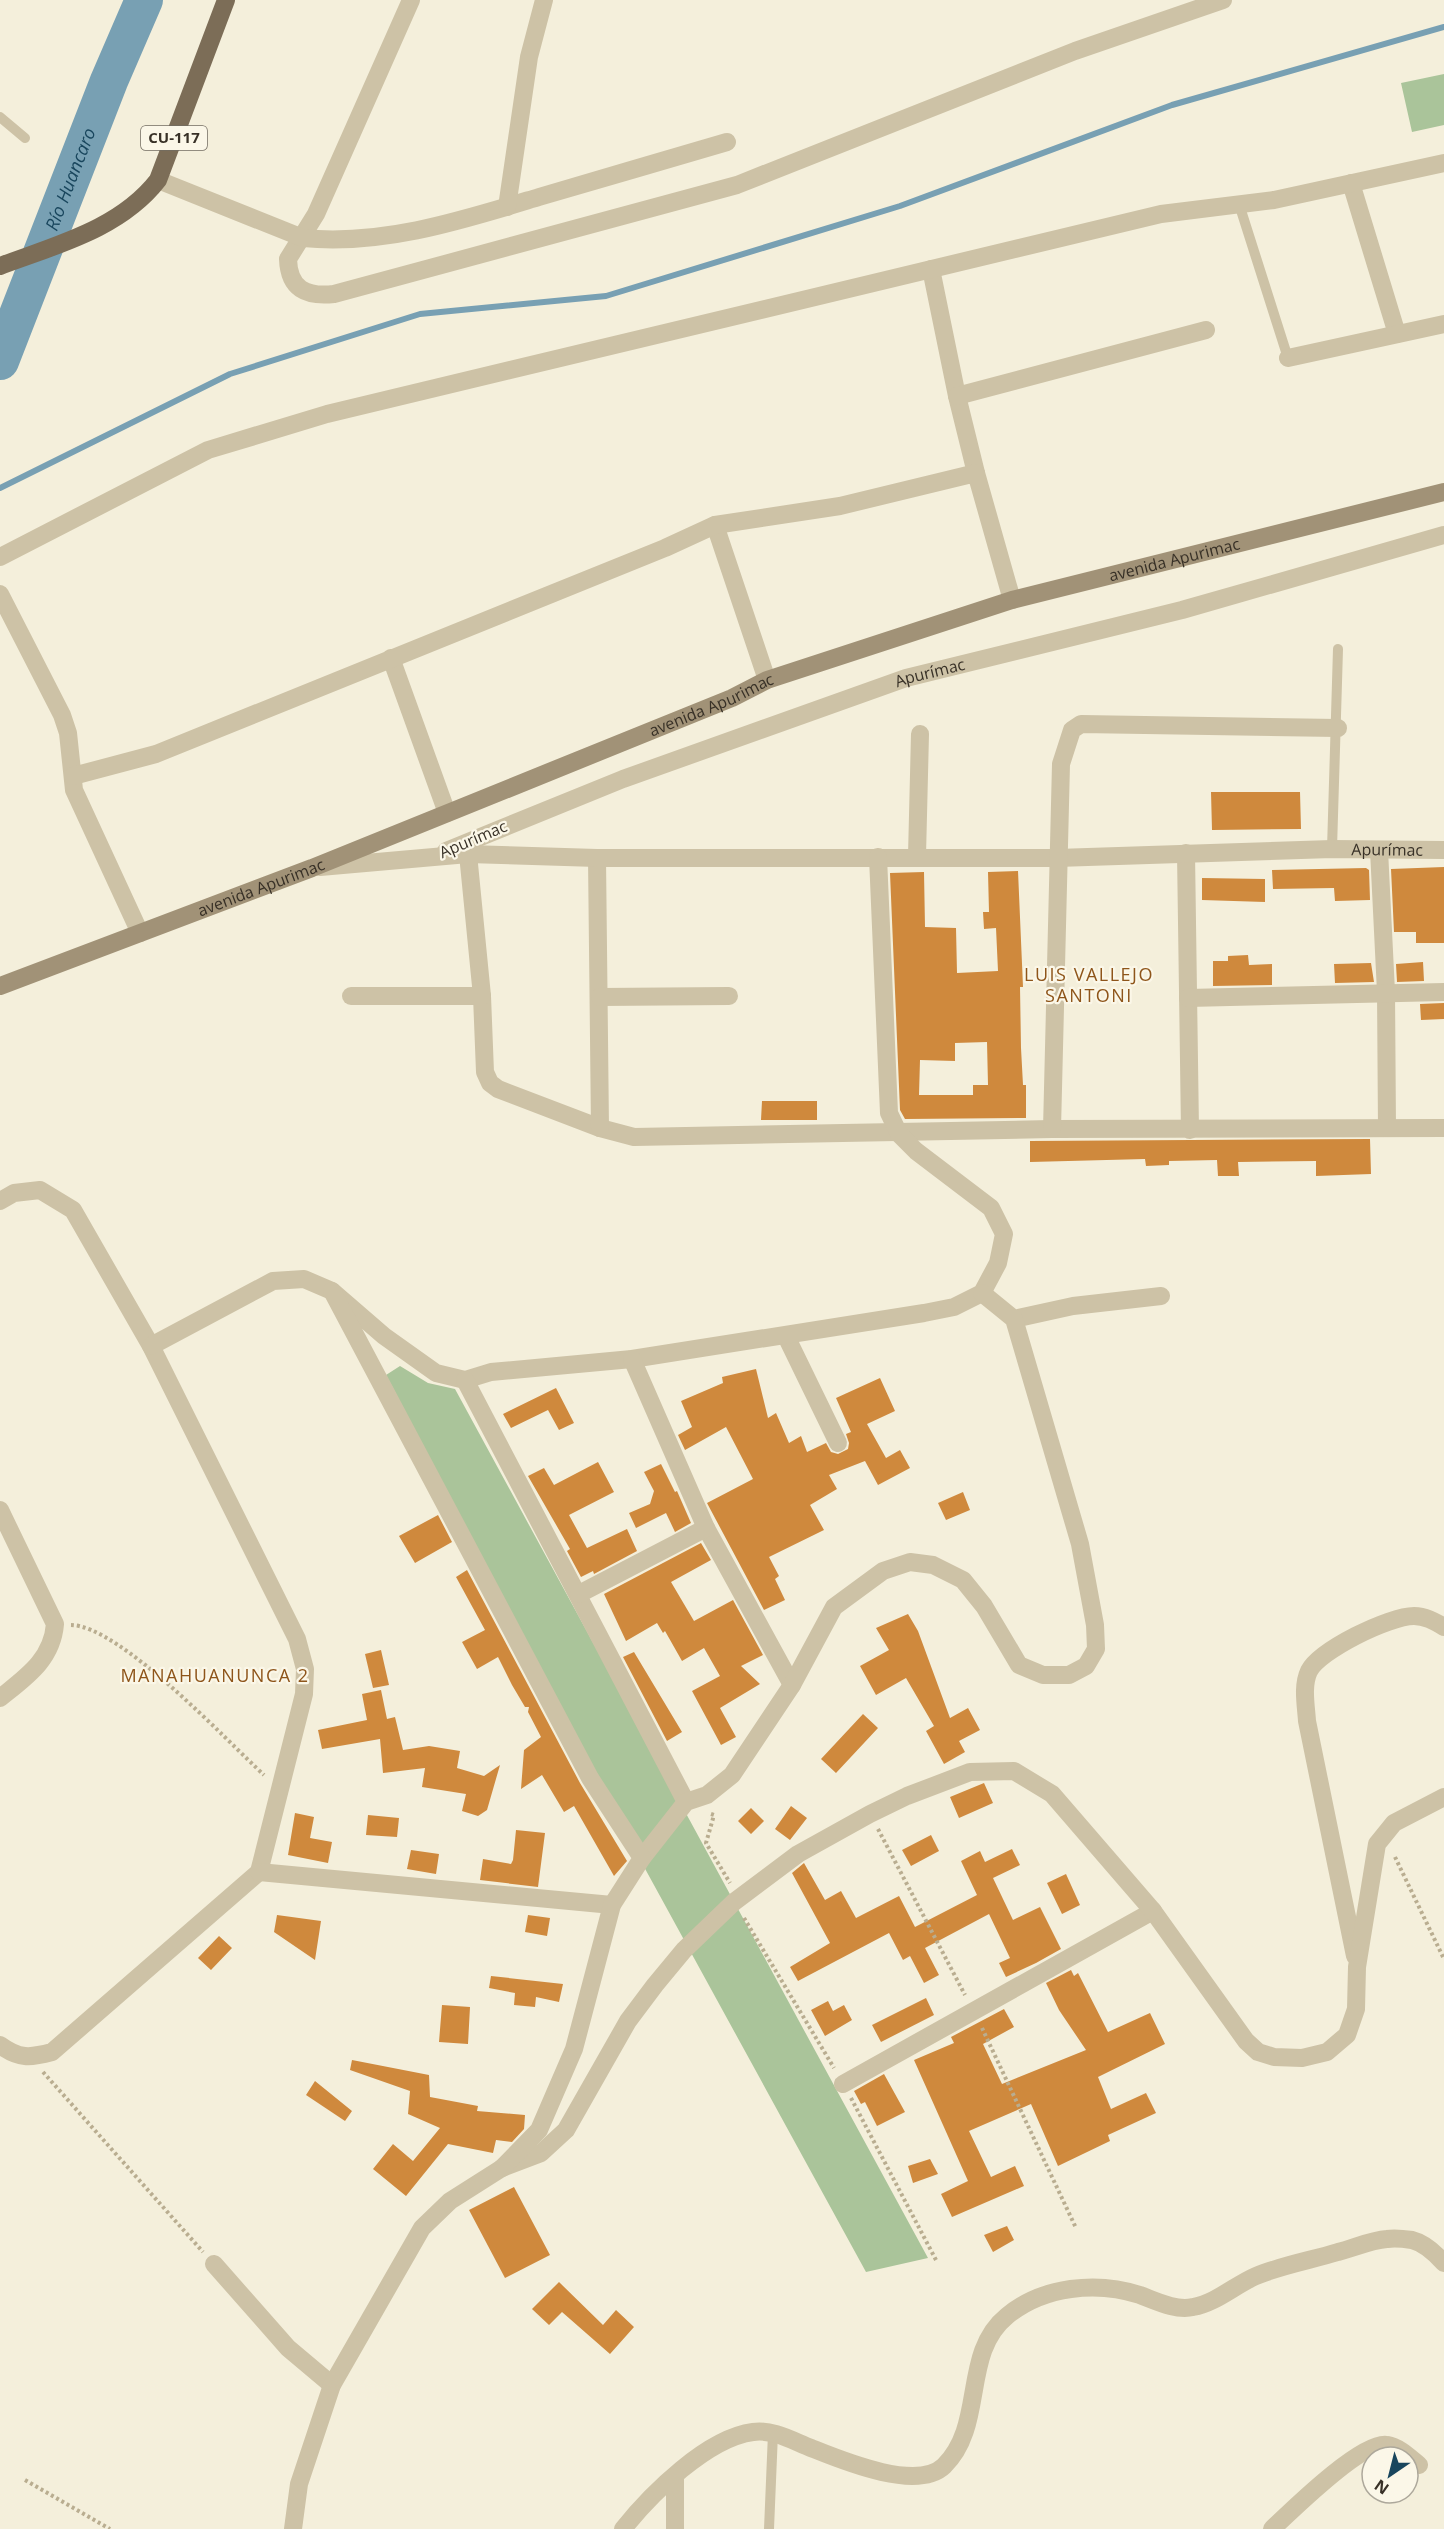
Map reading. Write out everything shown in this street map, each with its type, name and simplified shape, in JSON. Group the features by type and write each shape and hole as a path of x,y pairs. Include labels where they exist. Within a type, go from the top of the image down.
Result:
{"main road":[{"name":"CU-117","path":"0,266 75,238 124,214 143,199 158,180 226,0"}],"street":[{"path":"411,0 303,238 288,258 291,280 300,288 316,296 334,294 737,185 1075,51 1223,0"},
{"path":"507,207 529,57 544,0"},
{"path":"158,180 303,238 328,241 403,233 477,218 727,142"},
{"path":"0,556 208,450 327,414 1161,214 1274,200 1444,163"},
{"path":"1351,183 1397,334"},
{"path":"931,269 957,396 1012,600"},
{"path":"1288,358 1444,324"},
{"path":"957,396 1206,330"},
{"path":"72,776 156,754 664,548 715,525 840,506 976,473"},
{"name":"avenida Apurimac","path":"2,981 140,933 312,868 732,698 767,680 1012,600 1444,492"},
{"path":"715,525 767,680"},
{"name":"Apurímac","path":"430,857 623,779 906,678 1182,610 1444,535"},
{"path":"0,594 62,715 68,733 74,790 140,933"},
{"path":"390,658 447,813"},
{"path":"1052,1129 1061,764 1072,730 1081,724 1338,728"},
{"path":"917,856 920,734"},
{"name":"Apurímac","path":"312,868 468,854 597,858 917,856 1057,858 1332,849 1444,850"},
{"path":"1379,850 1386,993 1387,1128"},
{"path":"1186,853 1190,1130"},
{"path":"468,854 482,996 485,1072 490,1083 498,1089 600,1128 634,1137 899,1134 1052,1129 1444,1128"},
{"path":"151,1346 273,1281 304,1279 332,1291 384,1336 436,1373 465,1380 491,1372 632,1359 786,1336 954,1307 982,1293 998,1263 1004,1234 991,1208 916,1151 899,1134 889,1113 878,857"},
{"path":"597,858 600,1128"},
{"path":"1188,998 1444,992"},
{"path":"351,996 482,996"},
{"path":"600,997 729,996"},
{"path":"0,1201 14,1193 40,1190 73,1210 151,1346 300,1649 305,1669 304,1694 259,1872 52,2052 30,2058 15,2056 0,2045"},
{"path":"332,1291 590,1778 642,1858"},
{"path":"502,2168 539,2130 574,2049 612,1905 642,1858 686,1802 707,1795 732,1775 792,1685 834,1607 883,1571 910,1562 933,1565 963,1580 984,1606 1019,1665 1043,1675 1069,1675 1086,1666 1096,1649 1095,1625 1080,1544 1014,1318 982,1293"},
{"path":"1014,1318 1073,1306 1161,1296"},
{"path":"786,1336 837,1443"},
{"path":"632,1359 706,1528 792,1685"},
{"path":"465,1380 579,1594 630,1699 686,1802"},
{"path":"0,1510 55,1624 54,1640 46,1656 33,1672 0,1698"},
{"path":"579,1594 706,1528"},
{"path":"1357,1967 1307,1721 1305,1686 1309,1672 1319,1657 1389,1621 1413,1616 1430,1619 1444,1627"},
{"path":"293,2529 299,2484 332,2385 422,2228 450,2201 502,2168 541,2153 566,2130 628,2021 684,1950 734,1902 798,1854 907,1796 970,1772 1014,1771 1052,1794 1153,1911 1246,2041 1258,2052 1274,2057 1302,2058 1327,2052 1347,2035 1356,2009 1357,1967 1373,1859 1383,1834 1394,1823 1444,1797"},
{"path":"259,1872 612,1905"},
{"path":"843,2084 1153,1911"},
{"path":"623,2529 642,2505 675,2476 732,2436 756,2432 774,2433 824,2453 905,2478 924,2476 943,2467 962,2440 971,2414 979,2360 1005,2317 1026,2303 1054,2291 1098,2287 1137,2294 1166,2305 1192,2308 1256,2276 1386,2239 1413,2240 1434,2252 1444,2263"},
{"path":"214,2264 288,2348 332,2385"},
{"path":"1272,2529 1347,2462 1360,2454"},
{"path":"675,2476 675,2529"}],"lane":[{"path":"0,117 25,138"},
{"path":"1239,204 1288,358"},
{"path":"1332,849 1338,728 1338,649"},
{"path":"770,2529 774,2433"}],"path":[{"path":"55,1624 84,1625 122,1648 164,1682 280,1790"},
{"path":"686,1802 714,1815 706,1843 730,1884 734,1902 843,2084 936,2260"},
{"path":"870,1814 974,2012 1076,2228"},
{"path":"1383,1834 1444,1959"},
{"path":"30,2058 214,2264"},
{"path":"25,2480 110,2529"}],"green space":[{"path":"1444,74 1444,125 1412,132 1401,83"},
{"path":"400,1366 428,1383 455,1389 928,2258 866,2272 643,1865 386,1375"}],"building":[{"path":"1211,792 1300,792 1301,829 1212,830"},
{"path":"1444,867 1444,943 1416,943 1416,932 1394,932 1391,869"},
{"path":"1366,868 1369,870 1370,900 1335,901 1334,888 1273,889 1272,870"},
{"path":"1018,871 1023,987 1020,987 1021,1048 1023,1085 1026,1085 1026,1118 905,1119 900,1110 890,873 924,872 925,927 956,928 957,973 998,971 996,928 984,929 983,912 989,912 988,872","holes":["987,1042 988,1085 973,1085 973,1095 919,1095 920,1060 955,1061 955,1043"]},
{"path":"1202,878 1265,879 1265,902 1202,900"},
{"path":"1248,955 1249,965 1272,964 1272,985 1213,986 1213,961 1228,961 1228,956"},
{"path":"1423,962 1424,981 1397,982 1396,964"},
{"path":"1371,963 1374,982 1335,983 1334,964"},
{"path":"1444,1003 1444,1019 1421,1020 1420,1004"},
{"path":"762,1101 817,1101 817,1120 761,1120"},
{"path":"1370,1139 1371,1174 1316,1176 1316,1161 1238,1162 1239,1176 1218,1176 1217,1160 1169,1161 1169,1165 1146,1166 1145,1159 1030,1162 1030,1141"},
{"path":"756,1369 768,1418 776,1413 789,1443 801,1436 807,1452 826,1443 831,1452 838,1454 848,1449 846,1434 851,1432 836,1398 880,1378 895,1411 867,1424 886,1458 900,1450 910,1468 878,1485 865,1461 829,1475 837,1489 810,1505 824,1530 769,1557 779,1576 775,1579 785,1600 764,1610 707,1503 753,1479 726,1427 685,1450 678,1435 692,1427 681,1401 723,1383 722,1377"},
{"path":"556,1388 574,1423 559,1430 548,1410 511,1428 503,1414"},
{"path":"598,1462 614,1492 569,1515 587,1548 627,1529 637,1551 594,1574 593,1571 581,1577 567,1551 570,1549 528,1476 544,1468 554,1485"},
{"path":"661,1464 675,1492 677,1491 691,1523 675,1532 666,1513 636,1528 629,1513 650,1504 654,1491 644,1472"},
{"path":"963,1492 970,1510 946,1520 938,1503"},
{"path":"438,1515 452,1542 415,1563 399,1536"},
{"path":"701,1543 711,1560 671,1582 694,1621 733,1600 763,1655 741,1666 760,1684 720,1708 736,1737 721,1745 692,1691 720,1676 704,1648 682,1661 665,1631 663,1633 657,1623 626,1641 604,1594"},
{"path":"467,1570 580,1783 627,1861 614,1876 574,1806 564,1812 542,1775 521,1789 524,1750 541,1737 528,1712 529,1707 525,1707 498,1657 477,1669 462,1642 485,1630 456,1577"},
{"path":"908,1614 918,1631 950,1718 968,1708 980,1730 959,1741 965,1752 944,1764 926,1731 934,1726 906,1678 876,1695 860,1666 889,1650 876,1628"},
{"path":"381,1650 389,1685 373,1688 365,1654"},
{"path":"634,1652 682,1732 667,1741 623,1657"},
{"path":"381,1690 387,1719 395,1717 403,1750 429,1746 460,1751 457,1768 484,1776 500,1765 487,1810 478,1816 462,1811 466,1794 422,1787 425,1768 383,1773 380,1739 322,1749 318,1730 367,1720 362,1694"},
{"path":"863,1714 878,1728 836,1773 821,1759"},
{"path":"984,1783 993,1803 959,1818 950,1797"},
{"path":"791,1806 807,1818 790,1840 775,1829"},
{"path":"751,1808 764,1821 751,1834 738,1821"},
{"path":"295,1813 314,1817 310,1838 332,1842 328,1863 288,1855"},
{"path":"368,1815 399,1818 397,1837 366,1835"},
{"path":"516,1830 545,1833 538,1887 480,1880 483,1859 511,1864"},
{"path":"931,1835 939,1851 911,1866 902,1850"},
{"path":"1012,1849 1020,1865 993,1878 1013,1920 1040,1907 1061,1949 1006,1977 999,1963 1010,1958 989,1914 925,1948 939,1975 924,1983 910,1956 903,1960 889,1933 798,1981 790,1967 830,1943 792,1873 804,1863 825,1900 841,1891 856,1918 899,1896 915,1927 977,1895 961,1861 980,1851 985,1862"},
{"path":"411,1850 439,1854 436,1874 407,1869"},
{"path":"1066,1874 1080,1905 1062,1914 1047,1883"},
{"path":"277,1915 321,1921 315,1960 274,1932"},
{"path":"528,1915 550,1918 547,1936 525,1932"},
{"path":"219,1936 232,1948 211,1970 198,1958"},
{"path":"1071,1970 1074,1976 1078,1973 1108,2032 1150,2013 1165,2044 1098,2077 1111,2109 1146,2093 1156,2113 1108,2135 1110,2141 1058,2166 1031,2104 969,2131 991,2177 1015,2166 1024,2186 952,2217 941,2194 968,2181 914,2060 954,2043 951,2037 1004,2009 1014,2027 983,2044 1002,2084 1086,2050 1059,2010 1046,1983"},
{"path":"491,1976 563,1984 559,2002 536,1997 535,2007 514,2005 515,1993 489,1988"},
{"path":"926,1998 934,2015 881,2042 872,2025"},
{"path":"828,2001 833,2011 844,2005 852,2020 825,2036 811,2010"},
{"path":"442,2005 470,2007 468,2044 439,2042"},
{"path":"352,2060 429,2075 430,2097 478,2106 477,2111 525,2115 524,2129 512,2142 496,2140 493,2153 448,2144 406,2196 373,2169 393,2144 413,2161 440,2128 408,2114 410,2091 350,2070"},
{"path":"884,2074 905,2112 877,2126 865,2102 861,2104 854,2091"},
{"path":"315,2081 352,2111 345,2121 306,2095"},
{"path":"930,2159 938,2174 913,2183 908,2166"},
{"path":"514,2187 550,2255 505,2278 469,2210"},
{"path":"1007,2226 1014,2240 993,2252 984,2235"},
{"path":"559,2282 603,2325 616,2310 634,2327 610,2354 562,2312 549,2325 532,2309"}],"waterway":[{"name":"Río Huancaro","path":"0,361 109,81 144,0"},
{"path":"0,488 230,374 420,314 606,296 900,206 1172,105 1444,27"}],"district":[{"name":"LUIS VALLEJO SANTONI","path":"1089,985"},
{"name":"MANAHUANUNCA 2","path":"215,1676"}]}
